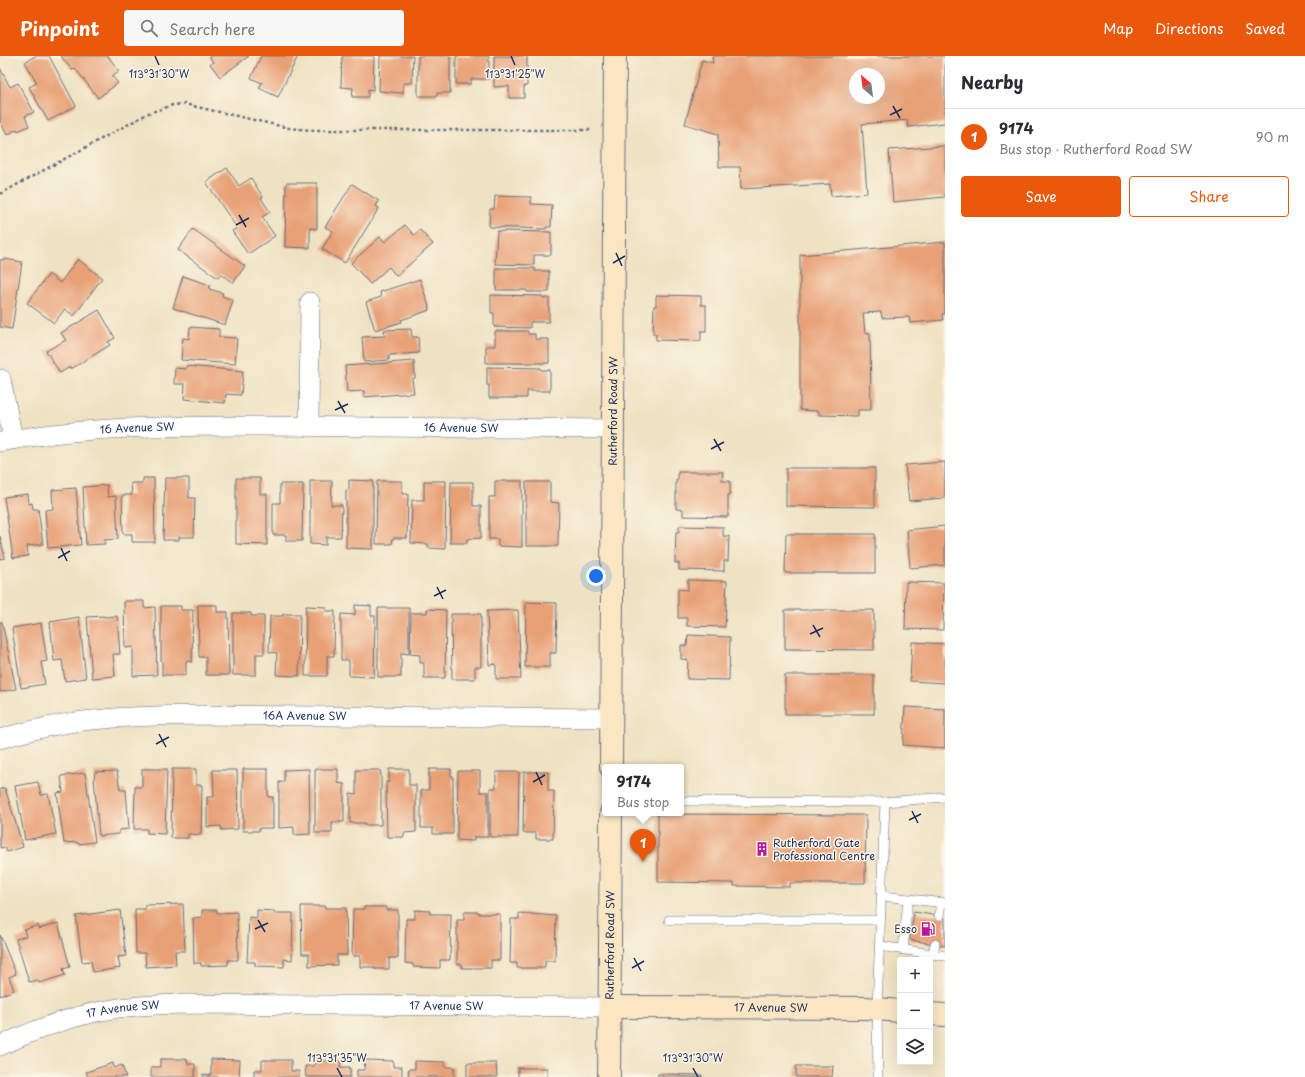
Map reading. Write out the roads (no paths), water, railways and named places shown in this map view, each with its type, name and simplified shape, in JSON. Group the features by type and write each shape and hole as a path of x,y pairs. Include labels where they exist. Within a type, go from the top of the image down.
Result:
{"street":[{"name":"Rutherford Road SW","path":"611,764 615,56"},
{"path":"309,426 310,302"},
{"name":"16 Avenue SW","path":"1,379 6,440 87,430 158,426 613,429"},
{"name":"16A Avenue SW","path":"0,739 47,728 103,719 149,716 612,718"},
{"name":"Rutherford Road SW","path":"609,1077 611,816"},
{"name":"17 Avenue SW","path":"0,1046 53,1024 86,1014 140,1006 191,1004 877,1009 897,1011"}],"lane":[{"path":"684,801 885,802 945,797"},
{"path":"878,1077 877,1009 885,802"},
{"path":"882,896 943,902 939,916"},
{"path":"903,950 908,898"},
{"path":"669,920 880,920"},
{"path":"933,954 935,944"},
{"path":"880,946 945,956"}],"place":[{"name":"Rutherford Gate Professional Centre","path":"762,849"},
{"name":"9174","path":"643,862"},
{"name":"Esso","path":"928,929"}]}
